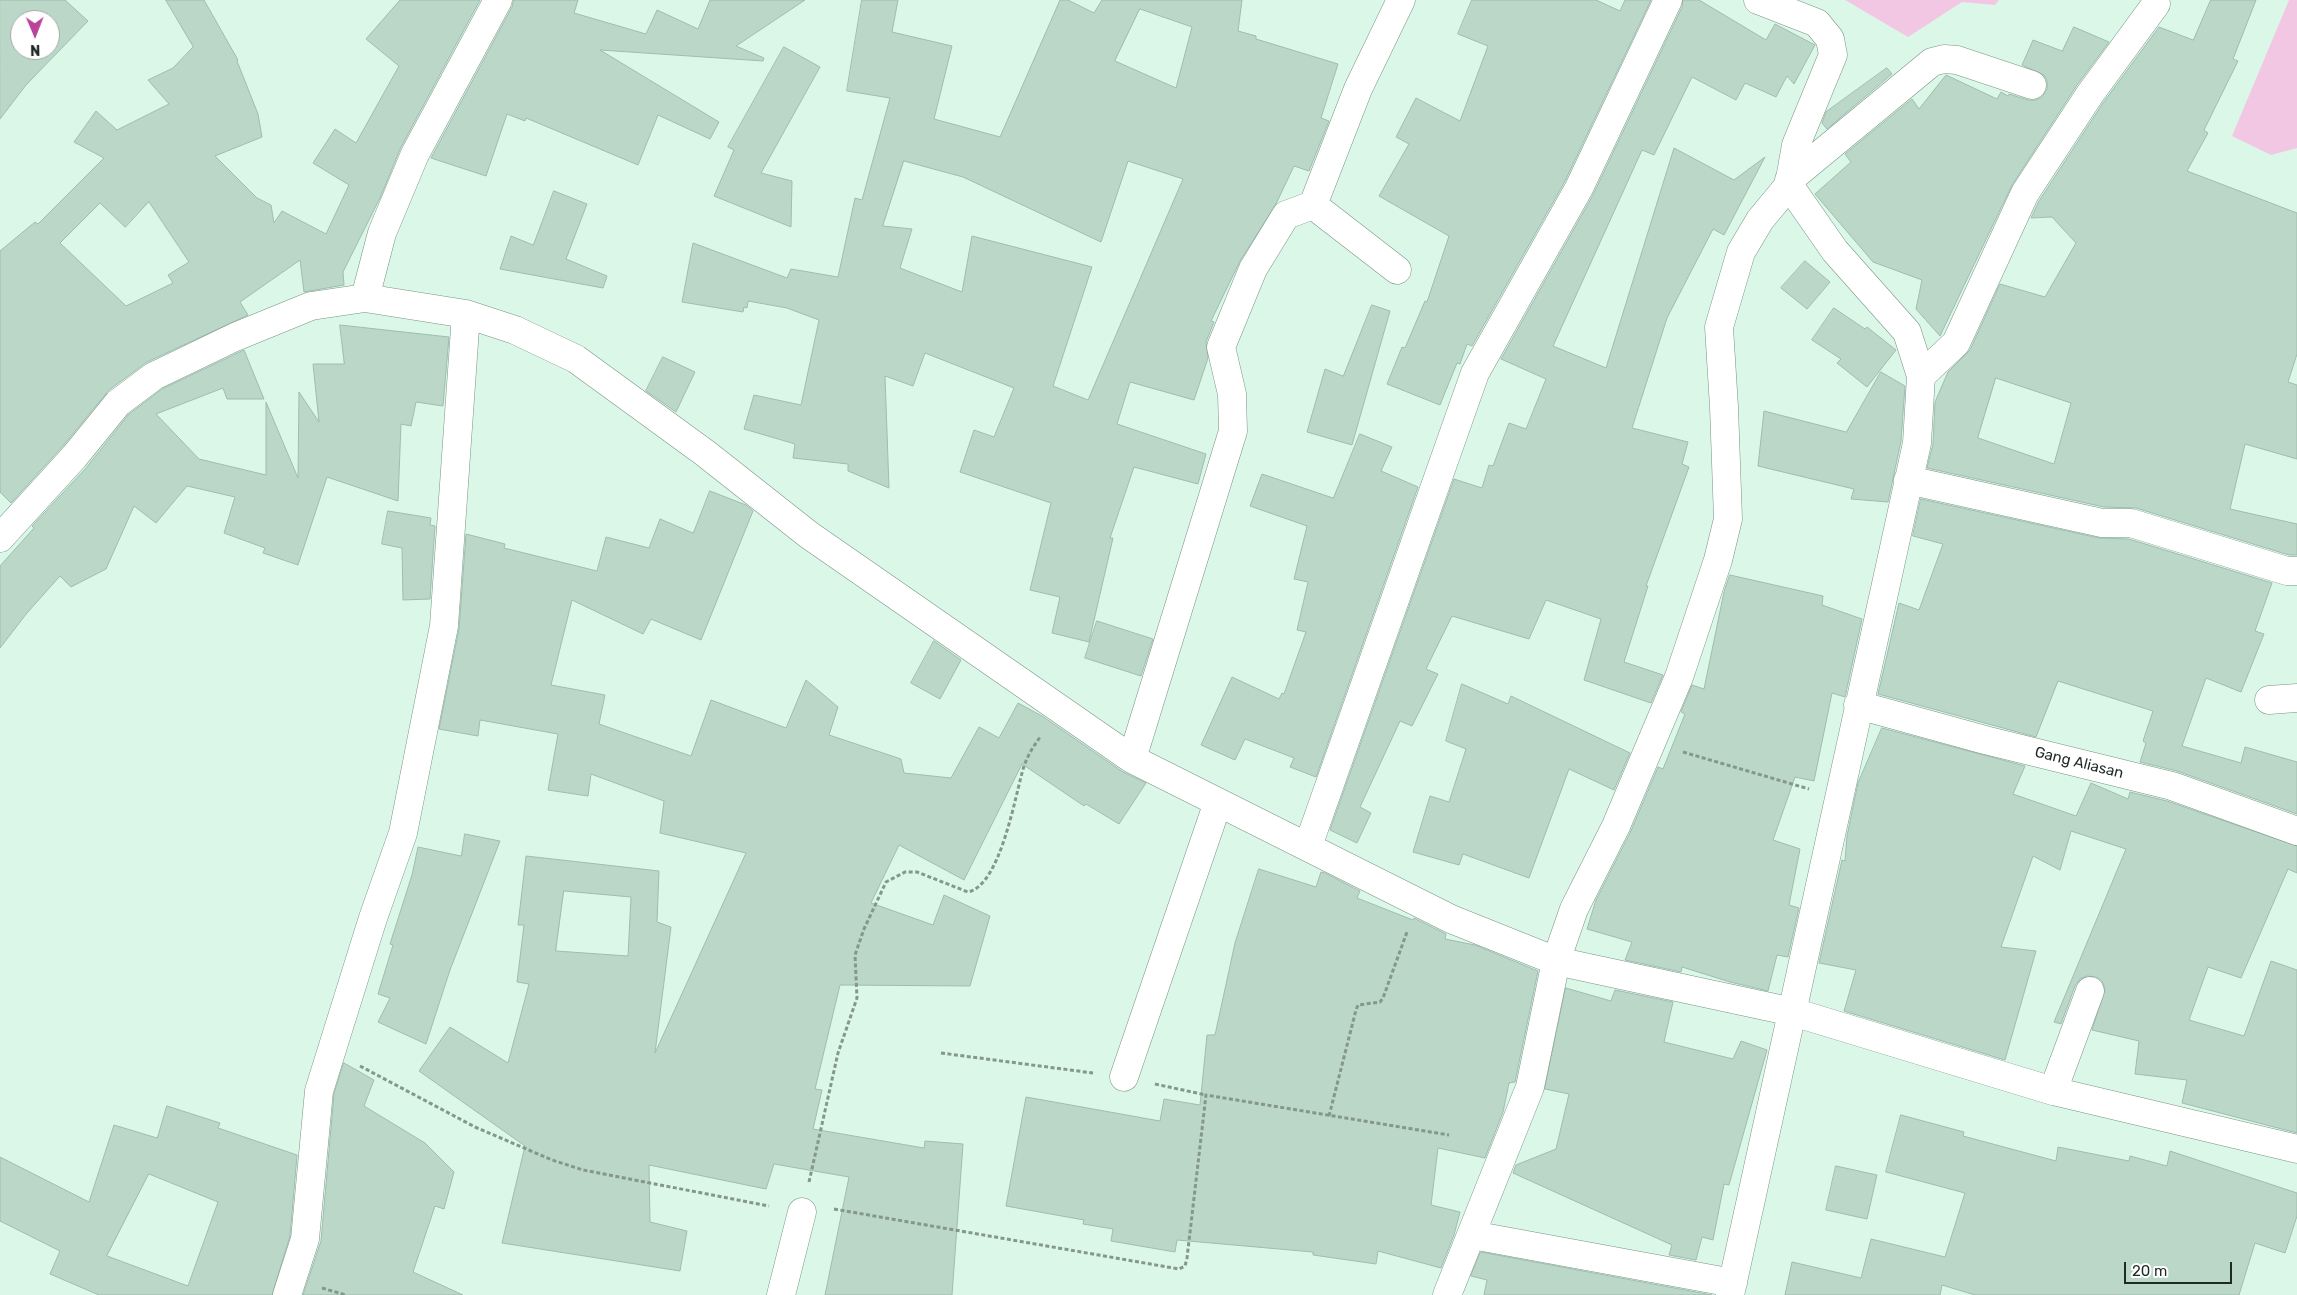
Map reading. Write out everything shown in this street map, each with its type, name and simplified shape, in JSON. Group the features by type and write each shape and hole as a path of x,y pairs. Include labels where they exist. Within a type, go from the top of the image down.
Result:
{"street":[{"path":"365,298 382,233 415,154 498,0"},
{"path":"1132,759 1233,431 1232,394 1221,348 1253,269 1286,215 1313,205 1358,89 1401,0"},
{"path":"1308,846 1475,373 1579,188 1668,0"},
{"path":"1472,1235 1731,1289 1917,443 1921,376 1907,332 1835,251 1791,187 1796,145 1833,55 1830,39 1817,23 1758,0"},
{"path":"1921,376 1956,343 2025,193 2090,94 2156,4"},
{"path":"1447,1295 1530,1087 1556,961 1574,909 1616,826 1679,677 1718,560 1728,519 1719,327 1741,252 1760,220 1791,187 1932,62 1944,59 1957,60 2032,85"},
{"path":"1313,205 1397,270"},
{"path":"0,538 74,457 118,403 154,376 235,337 312,306 365,298 466,314 515,330 576,359 705,453 809,535 1132,759 1451,919 1556,961 1790,1024 2053,1091 2297,1148"},
{"path":"286,1295 305,1239 319,1091 373,918 403,833 444,626 466,314"},
{"path":"1908,480 2102,523 2131,523 2287,570 2297,570"},
{"path":"2269,700 2297,698"},
{"name":"Gang Aliasan","path":"1858,705 1985,740 2172,786 2297,831"},
{"path":"1124,1077 1218,802"},
{"path":"2053,1091 2090,991"},
{"path":"781,1295 802,1212"}],"path":[{"path":"808,1185 838,1053 857,998 855,955 864,929 886,882 905,872 917,872 968,892 979,887 996,860 1030,753 1061,710"},
{"path":"1651,742 1838,798"},
{"path":"1329,1116 1358,1005 1380,1002 1386,995 1417,902"},
{"path":"331,1052 475,1126 552,1160 584,1170 774,1207"},
{"path":"941,1053 1124,1077 1206,1095 1449,1134"},
{"path":"832,1209 1179,1269 1185,1266 1187,1258 1206,1095"}],"shaded area":[{"path":"1845,0 1999,0 1995,5 1962,2 1908,37"},
{"path":"2289,0 2297,0 2297,148 2271,155 2232,136"}],"building":[{"path":"0,0 65,0 88,21 60,50 60,10 10,10 10,60 50,60 26,85 0,119"},
{"path":"166,0 204,0 238,60 258,114 262,137 215,156 257,198 271,205 274,223 282,211 326,234 349,185 313,163 335,129 356,143 399,66 366,39 400,0 480,0 401,147 380,198 343,272 344,285 304,292 300,260 240,302 248,315 147,362 109,390 62,447 11,503 0,492 0,251 35,222 38,224 104,158 74,142 96,111 117,130 169,104 148,80 173,68 193,47","holes":["149,202 189,262 168,275 173,283 126,306 60,243 100,203 125,227"]},
{"path":"514,0 578,0 574,13 646,34 657,10 698,29 710,0 805,0 736,46 764,58 763,61 600,50 719,122 710,139 658,115 638,165 526,118 525,121 507,114 486,176 431,158"},
{"path":"862,0 898,0 892,32 952,46 934,119 1000,137 1060,0 1068,0 1094,13 1102,0 1242,0 1238,31 1256,36 1256,39 1338,64 1321,118 1329,121 1309,171 1294,166 1276,204 1240,261 1211,321 1214,322 1206,342 1208,358 1194,400 1130,382 1117,424 1206,454 1198,484 1134,467 1110,538 1113,538 1089,642 1052,633 1060,597 1030,590 1051,503 960,472 974,430 994,437 1014,388 925,353 913,386 885,376 889,488 848,471 848,464 793,458 795,444 744,429 754,395 801,405 819,320 787,308 748,301 747,308 744,307 743,312 682,302 693,243 787,278 791,269 838,277 855,198 862,200 890,98 847,91","holes":["1140,9 1192,27 1176,88 1115,61","904,161 963,177 1101,242 1128,161 1183,179 1088,400 1053,386 1092,267 972,236 962,292 900,268 912,229 883,226"]},
{"path":"1472,0 1596,0 1620,11 1625,0 1651,0 1565,181 1472,346 1467,344 1460,364 1457,363 1440,405 1387,384 1402,347 1405,348 1425,301 1427,302 1449,236 1379,196 1409,144 1396,137 1416,98 1460,121 1488,46 1458,34"},
{"path":"1683,0 1699,0 1766,40 1775,24 1815,45 1794,84 1787,76 1776,97 1745,83 1736,100 1692,77 1654,155 1642,150 1553,346 1606,368 1674,148 1734,180 1765,157 1724,235 1713,229 1667,318 1632,428 1688,442 1682,464 1689,467 1646,586 1648,586 1624,662 1663,675 1651,703 1584,680 1601,619 1546,600 1529,639 1452,616 1426,669 1438,674 1412,726 1400,721 1360,807 1371,813 1357,843 1330,830 1454,479 1482,488 1489,465 1493,466 1509,423 1526,429 1546,379 1501,359 1593,195 1682,7"},
{"path":"2211,0 2256,0 2233,59 2238,61 2204,130 2208,133 2187,171 2297,213 2297,354 2288,382 2297,385 2297,459 2245,444 2230,509 2297,524 2297,555 2289,555 2136,508 2104,507 1927,468 1933,444 1935,402 1948,372 1970,350 2000,284 2045,297 2076,243 2052,217 2031,218 2039,201 2103,103 2159,27 2193,40","holes":["1996,378 2071,403 2054,464 1978,438"]},
{"path":"2074,27 2109,42 2077,85 2012,185 1940,336 1916,309 1922,280 1873,262 1815,194 1851,162 1845,154 1912,99 1919,109 1946,75 1997,99 2001,92 2008,96 2009,94 2028,100 2036,100 2042,97 2047,89 2047,81 2044,75 2022,65 2033,40 2062,51"},
{"path":"784,47 820,67 761,173 792,181 791,227 714,196 734,150 728,147"},
{"path":"1887,68 1892,74 1827,129 1822,123 1826,112"},
{"path":"554,191 587,204 566,259 607,276 603,288 500,269 511,236 533,245"},
{"path":"1805,261 1830,282 1807,309 1781,288"},
{"path":"1372,305 1390,311 1352,445 1307,432 1325,369 1343,376"},
{"path":"1834,308 1865,329 1867,327 1896,350 1867,387 1837,363 1841,359 1812,340"},
{"path":"340,325 449,337 443,406 416,402 411,426 401,424 398,501 327,477 298,565 263,553 265,548 224,533 235,497 187,486 156,523 134,506 106,569 71,587 60,576 27,613 0,648 0,566 34,528 32,526 86,468 129,414 162,389 244,350 264,399 227,399 223,388 156,414 199,459 266,475 266,402 298,478 299,392 319,422 313,364 344,364"},
{"path":"663,357 695,372 676,412 646,391"},
{"path":"1881,372 1905,386 1901,441 1888,502 1851,499 1854,489 1758,466 1764,411 1846,432"},
{"path":"1360,434 1392,447 1381,471 1418,487 1316,777 1290,767 1294,758 1245,739 1235,760 1201,745 1232,677 1279,699 1282,693 1284,694 1306,632 1297,630 1308,582 1294,579 1307,526 1250,506 1262,474 1333,498"},
{"path":"710,491 746,505 753,511 701,640 651,619 643,634 572,600 551,685 605,695 599,724 691,756 711,700 786,728 806,680 838,707 829,735 901,759 904,773 951,778 979,727 999,738 1018,703 1042,716 1123,772 1146,783 1119,824 1086,804 1084,806 1022,764 964,880 899,845 871,903 933,925 944,895 990,916 970,986 840,985 815,1089 822,1090 813,1129 924,1148 925,1141 963,1144 952,1295 825,1295 849,1177 774,1164 766,1189 649,1165 650,1222 687,1231 680,1271 502,1243 525,1146 419,1071 450,1027 508,1063 529,984 517,982 524,925 518,925 526,856 659,871 657,922 671,927 655,1053 746,853 660,833 664,801 591,774 588,796 548,790 558,734 480,720 478,736 439,729 459,629 466,534 505,544 504,548 597,571 606,537 649,548 660,519 693,533","holes":["564,891 631,897 628,956 556,951"]},
{"path":"1921,499 2099,538 2129,539 2272,583 2255,631 2264,634 2241,692 2206,678 2182,746 2241,763 2245,747 2297,762 2297,814 2177,771 2140,762 2146,743 2143,741 2153,711 2058,681 2036,737 1878,694 1899,603 1919,610 1943,544 1913,536"},
{"path":"388,511 431,518 430,525 435,526 430,599 403,600 402,548 382,544"},
{"path":"1730,575 1823,596 1822,605 1862,619 1845,697 1832,693 1814,781 1795,777 1773,840 1800,849 1789,905 1799,908 1788,957 1777,955 1768,991 1730,982 1682,967 1681,972 1625,960 1632,942 1587,929 1596,900 1630,833 1658,767 1663,769 1685,714 1681,712 1692,685 1704,689 1724,592"},
{"path":"1097,621 1153,639 1141,676 1085,658"},
{"path":"934,641 961,660 940,699 911,683"},
{"path":"1462,684 1508,704 1511,696 1630,753 1614,790 1569,769 1529,878 1463,854 1459,865 1413,852 1430,796 1449,802 1466,749 1446,741"},
{"path":"1882,728 2025,766 2013,794 2076,816 2091,783 2128,799 2130,792 2167,801 2297,846 2297,873 2288,869 2241,978 2208,967 2189,1020 2244,1036 2271,961 2297,970 2297,1133 2182,1103 2187,1080 2135,1074 2139,1041 2092,1030 2105,989 2102,981 2096,977 2087,976 2080,979 2075,986 2061,1024 2054,1022 2126,849 2071,831 2060,870 2033,856 2001,947 2036,951 2005,1060 1844,1011 1856,970 1819,963 1842,860 1845,861 1847,836 1858,783"},
{"path":"465,834 500,841 450,970 426,1044 378,1022 390,998 378,994 393,945 390,944 412,875 418,847 461,856"},
{"path":"1259,869 1316,887 1321,872 1325,873 1360,891 1357,898 1413,920 1414,918 1446,934 1445,939 1475,945 1538,971 1515,1082 1509,1083 1503,1112 1485,1158 1438,1148 1431,1205 1460,1212 1454,1235 1441,1268 1378,1251 1376,1264 1313,1255 1313,1252 1177,1240 1175,1252 1111,1241 1113,1229 1083,1224 1084,1220 1006,1206 1026,1097 1160,1121 1164,1099 1200,1105 1207,1035 1215,1035 1235,943"},
{"path":"1566,988 1611,1001 1615,990 1673,1002 1664,1042 1733,1059 1741,1041 1767,1050 1729,1185 1724,1184 1713,1240 1702,1237 1696,1260 1669,1255 1672,1245 1513,1173 1516,1165 1556,1149 1569,1094 1545,1089"},
{"path":"344,1063 374,1080 364,1106 425,1143 454,1172 444,1209 435,1206 413,1272 463,1295 303,1295 321,1241 334,1094"},
{"path":"167,1106 220,1123 218,1128 297,1155 290,1236 272,1295 99,1295 50,1274 60,1251 0,1221 0,1157 89,1202 114,1125 157,1138","holes":["149,1174 218,1202 188,1286 107,1256"]},
{"path":"1901,1115 1964,1132 1963,1136 2056,1161 2058,1147 2129,1161 2130,1156 2167,1166 2170,1151 2297,1193 2297,1216 2285,1253 2255,1243 2239,1295 1975,1295 1942,1285 1940,1295 1785,1295 1792,1262 1861,1278 1871,1239 1945,1257 1965,1193 1886,1172"},
{"path":"1836,1166 1877,1175 1867,1219 1826,1210"},
{"path":"1481,1252 1712,1295 1484,1295 1487,1280 1471,1276"}]}
